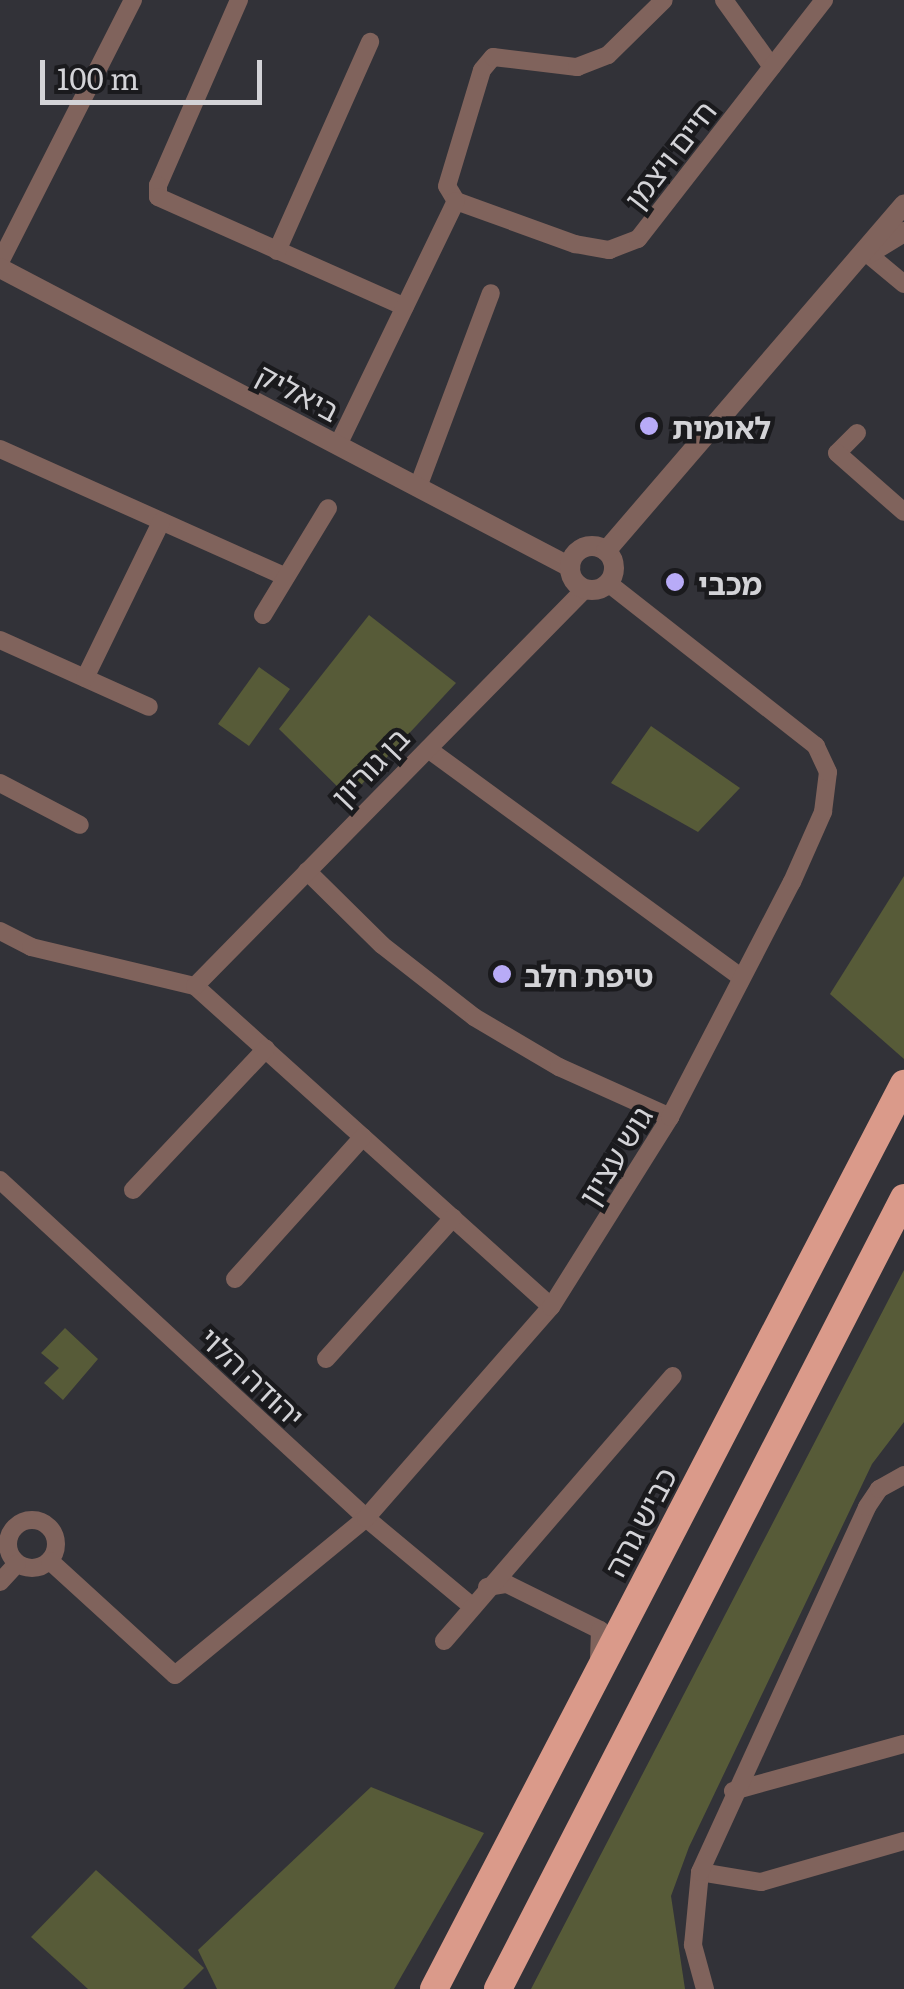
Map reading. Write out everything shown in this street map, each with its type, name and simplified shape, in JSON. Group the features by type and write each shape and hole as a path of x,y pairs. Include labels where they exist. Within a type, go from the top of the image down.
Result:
{"highway":[{"name":"כביש גהה","path":"434,1989 904,1084"},
{"path":"498,1989 904,1198"}],"street":[{"path":"0,265 133,0"},
{"path":"238,0 158,184 158,197 405,307"},
{"path":"338,445 456,201 447,186 482,70 494,57 548,67 577,66 608,55 664,0"},
{"path":"724,0 772,67"},
{"name":"חיים ויצמן","path":"456,201 575,244 609,250 638,239 824,0"},
{"path":"277,251 370,42"},
{"path":"606,551 868,254 904,205"},
{"path":"868,254 904,232"},
{"path":"868,254 904,284"},
{"name":"ביאליק","path":"0,265 570,567"},
{"path":"418,488 491,293"},
{"path":"857,434 837,453 904,512"},
{"path":"0,450 286,577"},
{"path":"262,615 328,508"},
{"path":"84,678 161,522"},
{"path":"586,547 606,551 614,564 608,583 586,589 570,567 586,547"},
{"name":"גוש עציון","path":"50,1561 175,1675 366,1518 552,1307 670,1117 792,882 823,812 828,772 816,746 608,583"},
{"name":"בן גוריון","path":"195,986 586,589"},
{"path":"0,640 149,707"},
{"path":"428,749 740,977"},
{"path":"0,783 80,825"},
{"path":"308,872 382,945 474,1017 559,1067 670,1117"},
{"path":"0,931 32,947 195,986 552,1307"},
{"path":"134,1190 266,1049"},
{"path":"235,1279 363,1137"},
{"name":"יהודה הלוי","path":"0,1180 366,1518 473,1607"},
{"path":"326,1359 453,1218"},
{"path":"444,1641 673,1376"},
{"path":"705,1989 692,1927 700,1872 866,1507 879,1489 904,1475"},
{"path":"6,1524 45,1524 56,1541 50,1561 37,1568 18,1564 8,1545 6,1524"},
{"path":"0,1582 18,1564"},
{"path":"457,1594 507,1584 600,1630 597,1670"},
{"path":"734,1791 904,1744"},
{"path":"700,1872 760,1882 904,1841"}],"green space":[{"path":"369,615 456,683 349,798 279,729"},
{"path":"259,667 290,689 249,746 218,724"},
{"path":"651,726 740,788 698,832 611,783"},
{"path":"904,876 904,1059 830,994"},
{"path":"904,1270 904,1422 872,1464 689,1847 671,1896 685,1989 531,1989"},
{"path":"65,1328 98,1359 63,1400 44,1383 59,1368 41,1353"},
{"path":"371,1787 484,1833 394,1989 217,1989 198,1950"},
{"path":"96,1870 204,1968 183,1989 88,1989 31,1937"}],"place":[{"name":"לאומית","path":"649,426"},
{"name":"מכבי","path":"675,582"},
{"name":"טיפת חלב","path":"502,974"}]}
